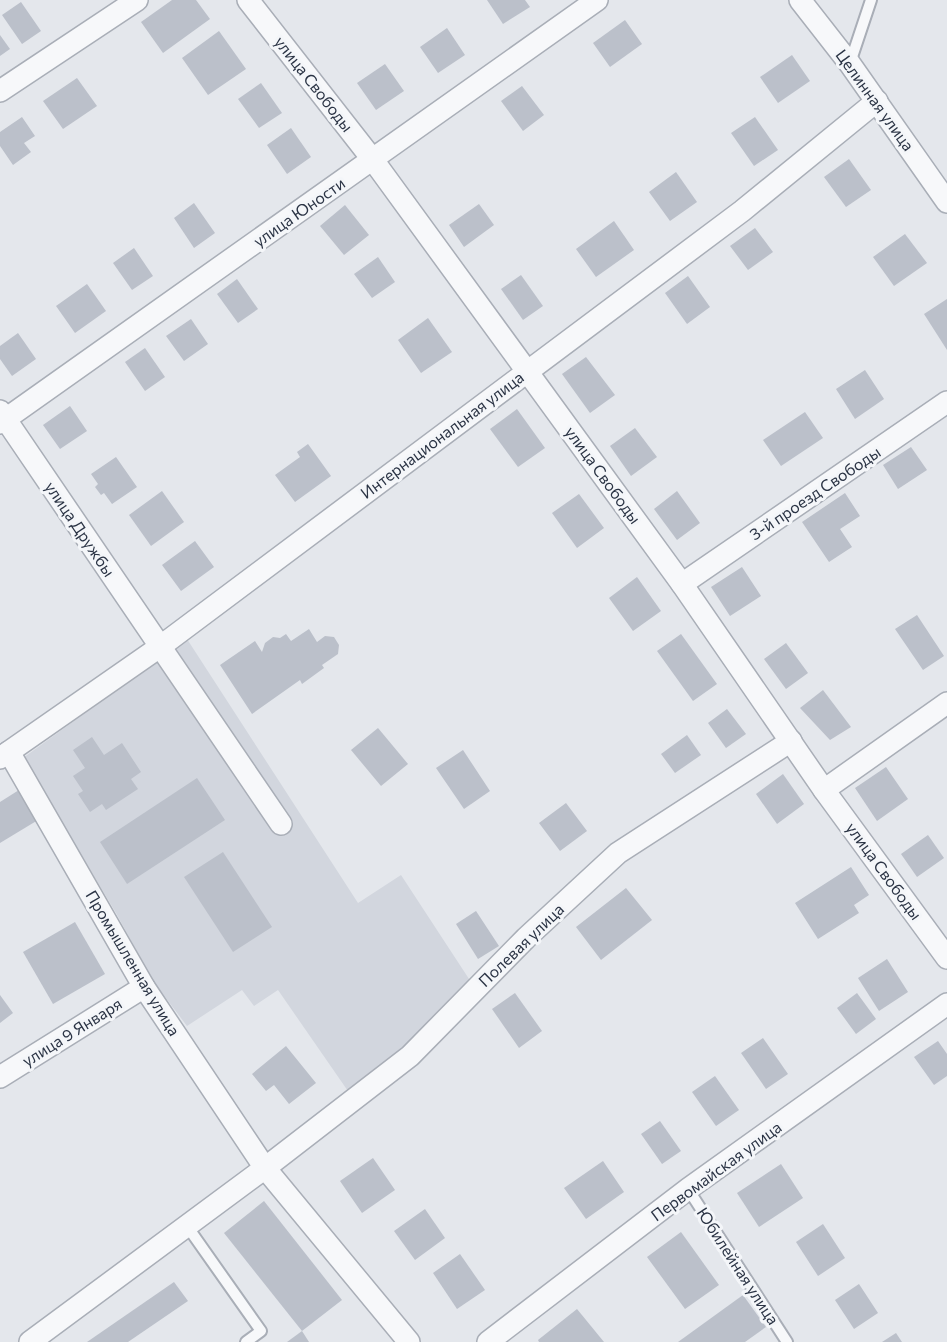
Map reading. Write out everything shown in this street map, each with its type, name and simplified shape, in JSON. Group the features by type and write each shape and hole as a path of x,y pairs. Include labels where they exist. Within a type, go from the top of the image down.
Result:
{"street":[{"path":"0,91 137,0"},
{"name":"улица Свободы","path":"248,0 373,160 527,371 682,584 824,790 947,958"},
{"name":"улица Юности","path":"2,417 373,160 597,0"},
{"name":"Целинная улица","path":"800,0 877,101 947,202"},
{"name":"Интернациональная улица","path":"4,755 161,646 742,211 877,101"},
{"name":"3-й проезд Свободы","path":"682,584 947,402"},
{"name":"улица Дружбы","path":"2,417 281,824"},
{"path":"824,790 947,703"},
{"name":"Полевая улица","path":"265,1168 410,1056 526,938 618,853 791,741"},
{"name":"Промышленная улица","path":"4,755 144,987 265,1168 409,1342"},
{"name":"улица 9 Января","path":"0,1077 144,987"},
{"name":"Первомайская улица","path":"488,1342 688,1189 947,1004"},
{"path":"30,1342 265,1168"}],"lane":[{"path":"850,64 871,0"},
{"name":"Юбилейная улица","path":"688,1189 788,1342"},
{"path":"187,1226 261,1331 246,1342"}],"shaded area":[{"path":"187,639 358,903 401,875 471,982 350,1094 278,990 254,1006 242,990 187,1026 153,981 116,913 23,758"}],"building":[{"path":"172,0 196,0 210,19 163,53 141,22"},
{"path":"487,0 525,0 530,7 503,24"},
{"path":"21,2 41,31 22,44 2,15"},
{"path":"625,20 642,44 610,67 593,43"},
{"path":"447,28 465,55 438,73 420,47"},
{"path":"219,31 246,69 208,95 182,58"},
{"path":"0,35 10,49 0,56"},
{"path":"792,55 810,81 778,103 760,77"},
{"path":"385,64 404,91 376,110 357,83"},
{"path":"77,78 97,106 63,129 43,101"},
{"path":"261,83 282,113 259,128 238,99"},
{"path":"522,86 544,115 523,131 501,101"},
{"path":"22,117 35,136 24,143 31,152 13,165 0,146 0,132"},
{"path":"755,117 778,150 754,166 731,133"},
{"path":"291,128 311,157 287,174 267,145"},
{"path":"849,159 871,190 846,207 824,177"},
{"path":"676,172 697,202 670,221 649,192"},
{"path":"194,203 215,233 194,248 174,218"},
{"path":"479,204 494,225 464,247 449,225"},
{"path":"345,205 369,235 344,255 320,226"},
{"path":"614,221 634,250 596,277 576,249"},
{"path":"755,228 773,252 748,270 730,246"},
{"path":"905,234 927,263 894,286 873,257"},
{"path":"134,248 153,276 132,290 113,263"},
{"path":"378,257 395,282 372,298 354,274"},
{"path":"521,275 543,306 523,320 501,289"},
{"path":"688,276 710,307 687,324 665,293"},
{"path":"237,279 258,309 238,323 217,294"},
{"path":"87,284 106,311 75,333 56,306"},
{"path":"947,299 947,350 924,314"},
{"path":"428,318 452,352 421,373 398,340"},
{"path":"191,319 208,344 184,361 166,336"},
{"path":"18,333 36,359 12,376 0,359 0,346"},
{"path":"145,348 165,377 145,391 125,362"},
{"path":"586,357 615,395 590,413 562,374"},
{"path":"865,370 884,399 855,419 836,389"},
{"path":"70,406 87,431 60,449 43,425"},
{"path":"517,409 545,448 518,467 490,429"},
{"path":"805,412 823,438 781,466 763,440"},
{"path":"635,428 657,457 631,476 610,446"},
{"path":"308,444 331,476 295,502 275,475 300,457 297,452"},
{"path":"911,447 927,470 898,489 883,465"},
{"path":"116,457 137,487 112,504 104,493 101,495 95,487 98,484 91,474"},
{"path":"162,491 184,522 151,546 129,515"},
{"path":"677,491 700,523 677,540 654,509"},
{"path":"845,493 860,516 840,529 852,547 829,562 802,522"},
{"path":"579,494 604,528 577,548 552,513"},
{"path":"195,541 214,567 181,591 162,565"},
{"path":"742,567 761,596 730,616 711,587"},
{"path":"637,577 661,611 633,631 609,598"},
{"path":"917,615 944,656 923,670 895,629"},
{"path":"309,629 317,642 325,636 334,637 339,645 338,654 302,684 300,680 252,714 220,665 255,641 262,652 265,643 273,637 280,638 286,634 291,641"},
{"path":"681,634 717,684 693,701 657,651"},
{"path":"786,643 808,673 786,689 764,659"},
{"path":"823,690 851,727 830,740 800,708"},
{"path":"727,709 746,734 726,748 708,723"},
{"path":"378,728 408,764 381,786 351,750"},
{"path":"687,735 701,755 675,773 661,754"},
{"path":"92,737 104,755 122,743 141,772 131,779 138,789 106,810 102,804 90,812 78,794 83,791 73,776 85,768 73,750"},
{"path":"463,750 490,791 464,809 436,768"},
{"path":"886,767 908,799 877,821 855,788"},
{"path":"783,774 804,804 777,824 756,794"},
{"path":"197,778 225,820 127,884 100,842"},
{"path":"19,790 38,820 0,843 0,802"},
{"path":"566,803 587,831 560,851 539,823"},
{"path":"928,835 944,858 917,877 901,854"},
{"path":"223,852 272,927 233,952 184,877"},
{"path":"851,867 869,895 854,905 859,913 818,939 795,903"},
{"path":"626,888 652,920 601,960 576,927"},
{"path":"476,911 499,946 478,959 456,924"},
{"path":"75,922 105,974 53,1004 23,952"},
{"path":"887,959 908,992 879,1011 858,978"},
{"path":"515,993 542,1031 519,1048 492,1009"},
{"path":"857,993 876,1019 856,1034 837,1008"},
{"path":"0,995 13,1013 0,1023"},
{"path":"763,1038 788,1074 766,1089 741,1053"},
{"path":"938,1041 947,1054 947,1076 934,1085 914,1057"},
{"path":"286,1046 316,1083 289,1104 274,1085 266,1091 252,1074"},
{"path":"715,1076 739,1110 716,1126 692,1092"},
{"path":"660,1121 681,1151 662,1164 641,1134"},
{"path":"373,1158 395,1190 362,1213 340,1181"},
{"path":"603,1161 624,1192 586,1219 564,1188"},
{"path":"781,1164 803,1198 759,1227 737,1193"},
{"path":"264,1201 342,1300 302,1331 224,1233"},
{"path":"425,1209 445,1238 415,1260 394,1231"},
{"path":"823,1224 845,1258 818,1276 796,1242"},
{"path":"681,1232 719,1285 685,1309 647,1257"},
{"path":"460,1254 485,1290 457,1309 433,1273"},
{"path":"174,1282 188,1301 128,1342 87,1342"},
{"path":"859,1284 878,1313 854,1329 835,1300"},
{"path":"743,1295 766,1327 745,1342 678,1342"},
{"path":"577,1309 604,1342 539,1342 538,1340"},
{"path":"302,1331 309,1342 287,1342"},
{"path":"896,1333 902,1342 882,1342"}]}
